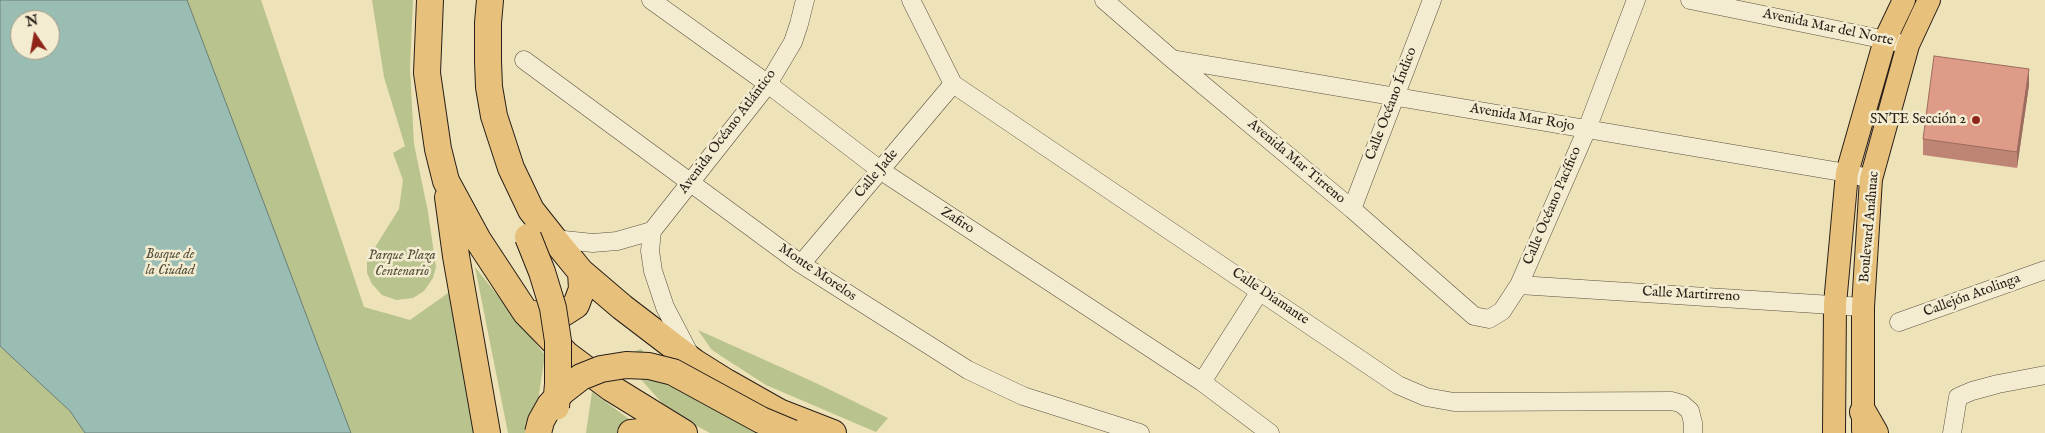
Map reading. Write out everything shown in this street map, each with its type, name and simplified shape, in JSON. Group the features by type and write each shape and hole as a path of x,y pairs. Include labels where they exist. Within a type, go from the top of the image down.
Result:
{"highway":[{"path":"430,0 427,73 438,149 446,181 456,256 487,433"},
{"path":"477,0 473,63 476,103 490,154 541,238 622,307 694,362 778,412 833,433"},
{"path":"490,0 488,61 489,87 494,116 511,168 531,210 541,238 542,272 553,308 558,341 558,384 553,433"},
{"path":"446,181 478,240 526,313 567,355 611,388 679,430"},
{"path":"526,313 548,317 562,314 576,305 582,289 581,272"},
{"path":"538,433 541,421 550,405 563,391 588,374 601,369 626,365 650,366 673,372 761,420 792,433"},
{"path":"631,433 679,430"}],"main road":[{"name":"Boulevard Anáhuac","path":"1834,433 1835,304 1847,173 1885,40 1904,0"},
{"name":"Boulevard Anáhuac","path":"1867,426 1863,307 1871,179 1908,45 1930,0"}],"street":[{"name":"Zafiro","path":"651,0 768,84 880,170 1202,382 1270,433"},
{"name":"Avenida Océano Atlántico","path":"652,231 768,84 793,42 800,24 805,0"},
{"name":"Calle Diamante","path":"911,0 953,84 1398,385 1426,397 1454,402 1672,401 1682,404 1690,411 1693,433"},
{"name":"Avenida Mar Tirreno","path":"1104,0 1352,209 1474,316 1489,318"},
{"name":"Calle Océano Índico","path":"1352,209 1432,0"},
{"name":"Calle Océano Pacífico","path":"1489,318 1502,311 1519,285 1586,129 1636,0"},
{"name":"Avenida Mar del Norte","path":"1690,0 1908,45"},
{"name":"Avenida Mar Rojo","path":"1172,59 1847,173 1871,179"},
{"name":"Monte Morelos","path":"524,60 801,264 968,370 1023,396 1140,433"},
{"name":"Calle Jade","path":"801,264 953,84"},
{"path":"541,238 593,243 618,240 652,231 650,251 653,271 665,307 694,362"},
{"name":"Callejón Atolinga","path":"1899,322 2045,270"},
{"name":"Calle Martirreno","path":"1519,285 1863,307"},
{"path":"1202,382 1260,291"},
{"path":"1952,433 1958,397 1998,384 2045,375"}],"green space":[{"name":"Bosque de la Ciudad","path":"0,0 261,0 364,307 410,320 451,291 478,433 0,433"},
{"name":"Parque Plaza Centenario","path":"372,0 413,0 410,68 414,144 428,212 436,267 433,278 424,291 413,298 396,300 382,295 372,284 367,273 367,260 399,209 403,180 393,153 405,146 384,77"},
{"path":"475,267 545,355 533,433 508,433"},
{"path":"698,330 888,418 876,432 766,385 711,349"},
{"path":"641,349 781,433 710,433 695,425 662,403 629,366 630,353"},
{"path":"592,392 640,427 618,433 586,433"}],"water":[{"name":"Bosque de la Ciudad","path":"0,0 187,0 351,433 85,433 70,411 0,346"}],"building":[{"name":"SNTE Sección 2","path":"1934,56 2029,69 2017,152 1923,139"}],"place":[{"name":"SNTE Sección 2","path":"1976,120"}]}
